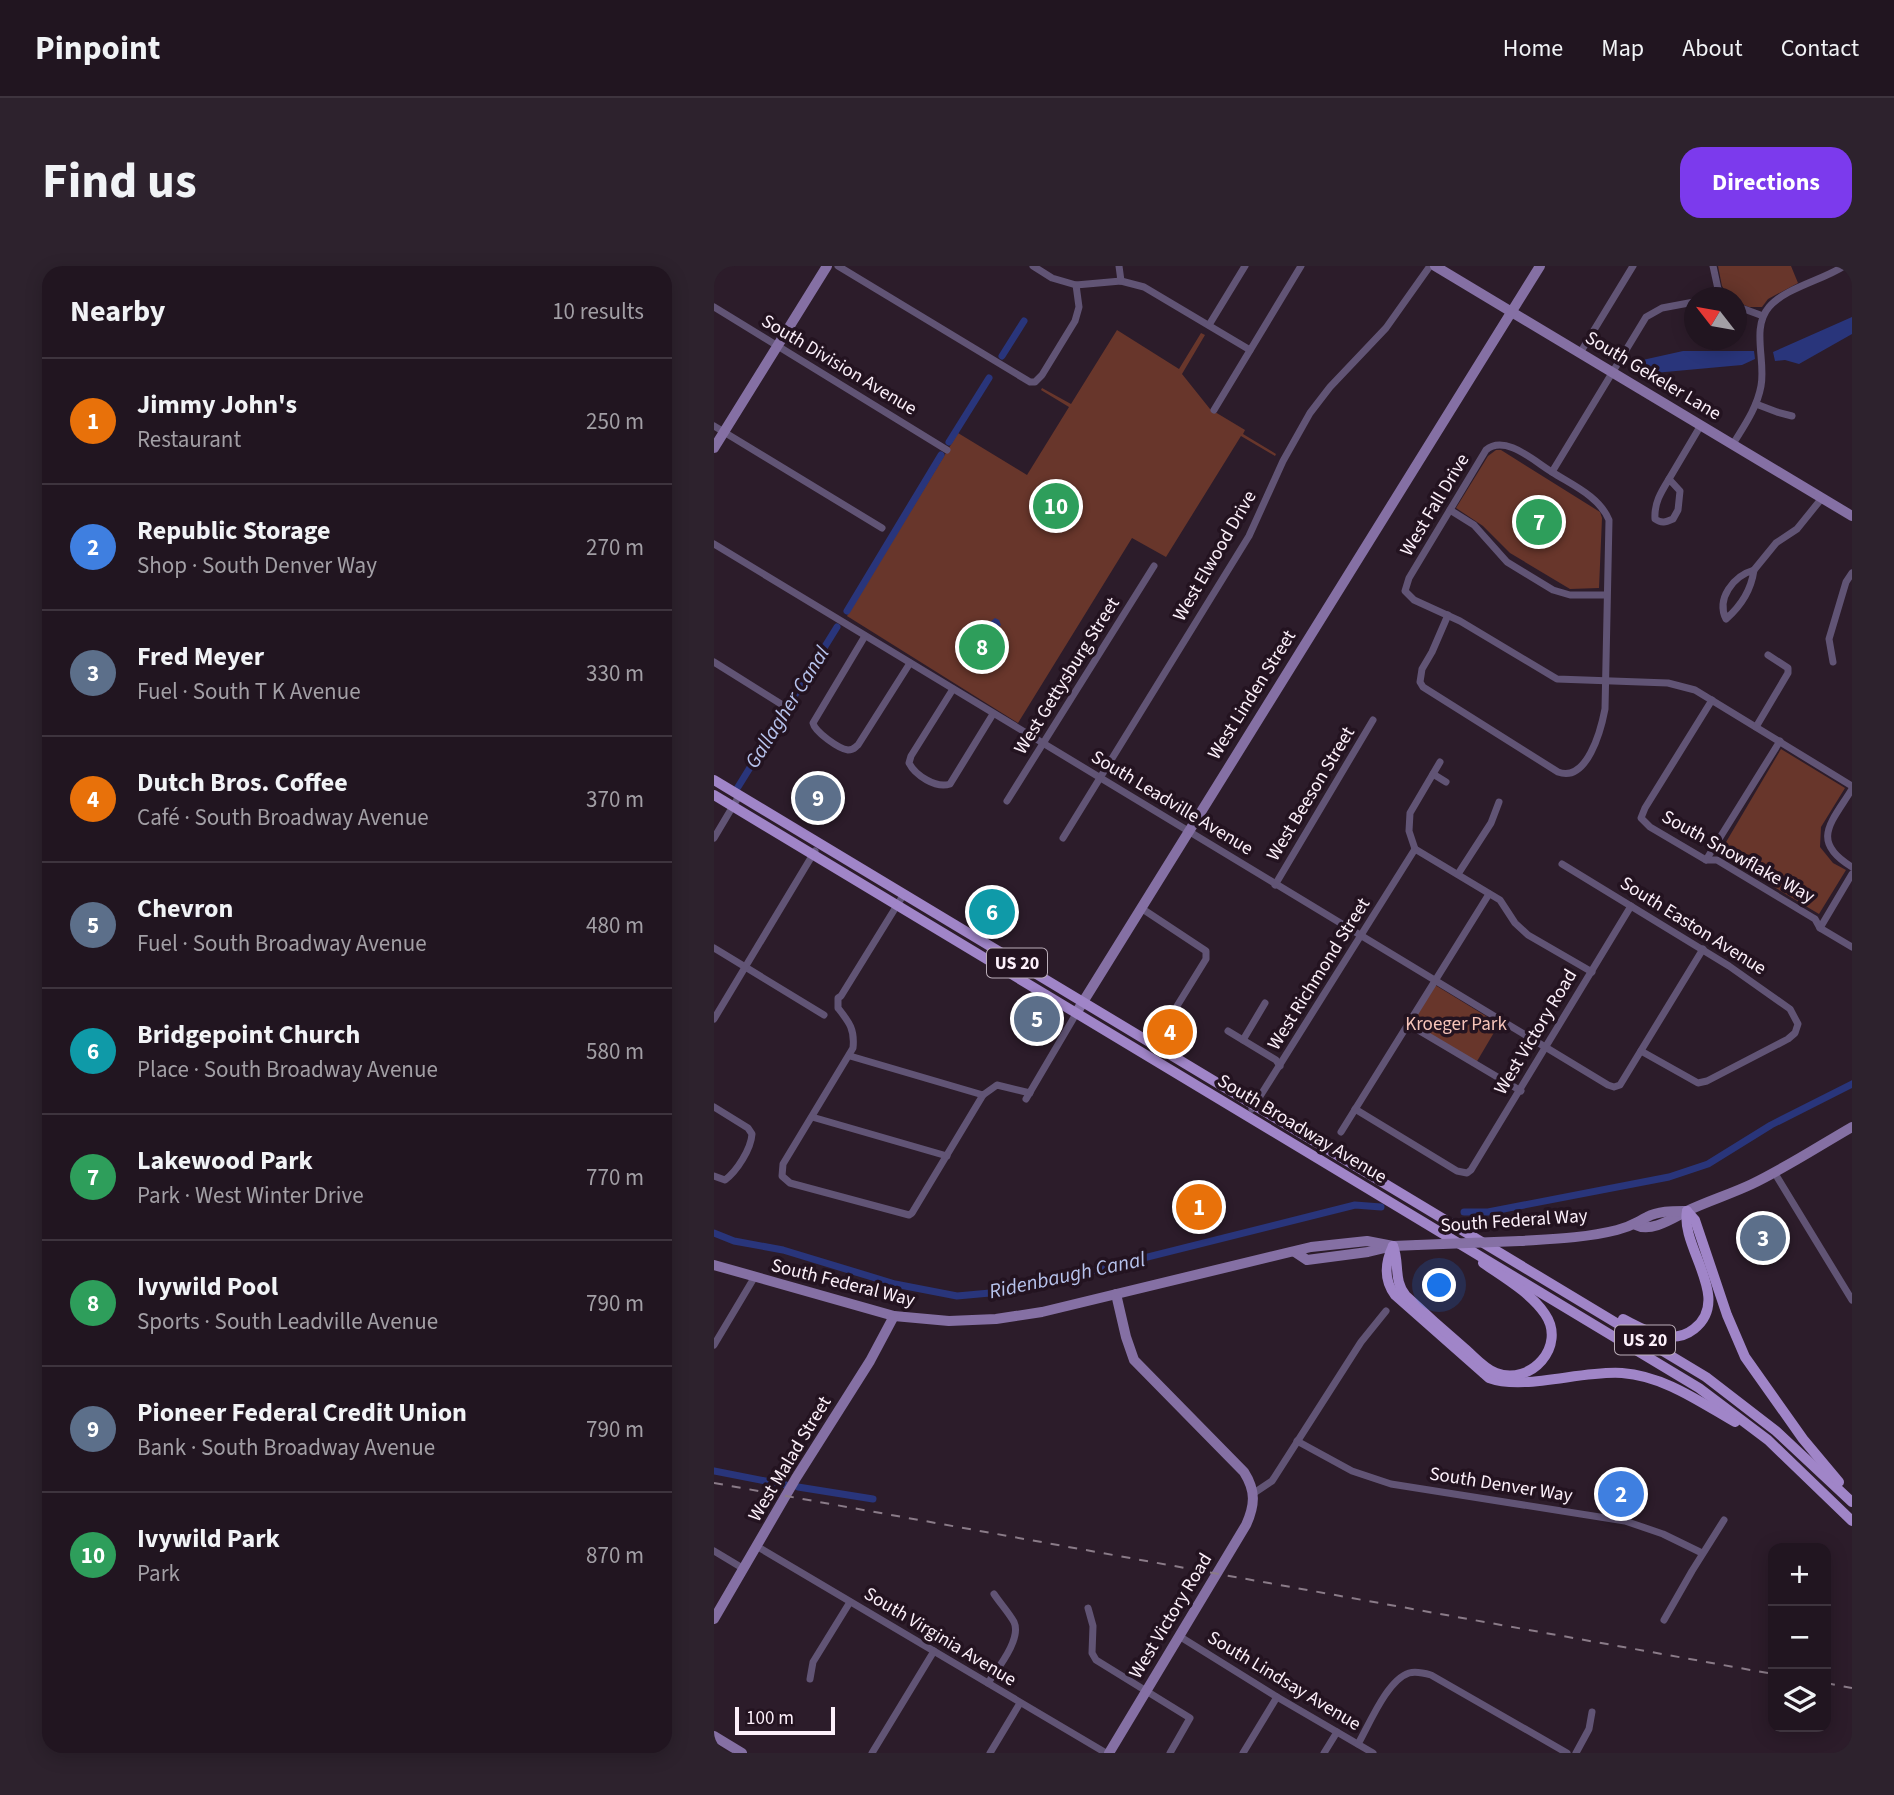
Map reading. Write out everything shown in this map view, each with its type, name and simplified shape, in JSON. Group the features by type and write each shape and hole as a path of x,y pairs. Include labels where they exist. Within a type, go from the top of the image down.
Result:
{"main road":[{"name":"South Broadway Avenue","path":"714,780 1083,1003 1433,1226 1699,1388 1768,1440 1852,1521"},
{"name":"South Broadway Avenue","path":"714,795 1076,1014 1251,1110 1706,1377 1776,1431 1852,1502"},
{"path":"1584,1303 1604,1309 1653,1334 1669,1337 1683,1335 1694,1329 1703,1320 1709,1294 1685,1223 1687,1211"},
{"path":"1687,1211 1695,1220 1727,1315 1745,1357 1757,1378 1852,1502"},
{"path":"1393,1246 1398,1258 1396,1273 1401,1290 1484,1366 1493,1372 1513,1376 1533,1369 1542,1361 1552,1340 1552,1330 1545,1314 1529,1297 1433,1226"},
{"path":"1393,1246 1386,1268 1389,1285 1395,1295 1489,1378 1515,1384 1577,1375 1624,1373 1668,1385 1768,1440"}],"street":[{"path":"714,448 719,429 777,346 827,266"},
{"path":"838,266 1030,382 1042,376 1075,321 1079,307 1076,285"},
{"path":"1033,266 1052,278 1076,285 1121,281 1144,287 1250,350"},
{"path":"1119,266 1121,281"},
{"path":"1209,325 1245,266"},
{"path":"1214,410 1301,266"},
{"name":"South Gekeler Lane","path":"1433,266 1852,516"},
{"name":"West Elwood Drive","path":"1062,838 1249,536 1283,461 1310,413 1330,387 1386,328 1433,266"},
{"name":"West Linden Street","path":"983,1096 997,1086 1028,1096 1187,831 1539,266"},
{"path":"1580,353 1633,266"},
{"path":"1713,266 1718,287"},
{"path":"1733,444 1756,404 1762,377 1760,331 1763,316 1770,306 1781,298 1829,276 1844,266"},
{"path":"1684,304 1662,308 1646,317 1552,472 1596,500 1604,508 1609,520 1606,596 1606,682 1604,719 1595,744 1578,770 1569,775 1558,772 1423,687 1420,682 1422,669 1448,615 1557,679 1606,682 1668,682 1695,690 1852,787 1827,834 1828,845 1835,857 1852,867"},
{"name":"South Division Avenue","path":"714,307 947,450"},
{"path":"1747,310 1763,316"},
{"path":"1756,404 1792,415"},
{"path":"1669,479 1680,491 1678,510 1673,520 1659,522 1656,519 1657,500 1669,479 1701,425"},
{"path":"719,429 882,528"},
{"name":"West Fall Drive","path":"1448,615 1414,600 1405,591 1409,578 1486,450 1495,444 1507,445 1552,472"},
{"path":"1754,570 1744,573 1724,595 1721,609 1726,619 1739,607 1752,584 1754,570 1776,543 1797,529 1822,498"},
{"path":"1450,510 1474,525 1507,562 1553,590 1570,595 1606,596"},
{"name":"South Leadville Avenue","path":"714,544 1614,1087 1620,1085 1641,1051"},
{"name":"West Gettysburg Street","path":"1007,801 1154,566"},
{"path":"1833,662 1829,639 1846,582 1852,573"},
{"path":"865,636 814,719 815,730 830,740 849,750 858,745 910,663"},
{"path":"1756,727 1788,673 1784,664 1768,655"},
{"path":"714,662 781,704"},
{"path":"953,689 911,756 909,763 914,771 925,778 936,784 947,785 952,781 993,714"},
{"name":"South Snowflake Way","path":"1712,700 1645,808 1642,818 1650,827 1706,860 1717,860 1804,912 1815,919 1820,928 1852,947"},
{"name":"West Beeson Street","path":"1275,884 1373,720"},
{"path":"1706,860 1780,741"},
{"path":"1440,762 1410,813 1409,831 1415,849 1500,900 1515,923 1528,935 1591,972"},
{"path":"1433,774 1446,782"},
{"path":"714,838 739,796"},
{"path":"1458,874 1491,823 1499,802"},
{"path":"714,1019 819,844"},
{"name":"West Richmond Street","path":"1251,1110 1415,849"},
{"name":"South Easton Avenue","path":"1562,864 1703,949 1790,1009 1798,1024 1788,1039 1707,1081 1698,1083 1641,1051"},
{"path":"1820,928 1852,874"},
{"path":"850,1056 983,1096 912,1213 790,1183 782,1176 783,1164 853,1048 854,1032 838,1008 838,998 904,894"},
{"path":"1341,1132 1489,894"},
{"name":"West Victory Road","path":"1355,1109 1457,1171 1467,1173 1475,1167 1631,906"},
{"path":"1141,908 1206,951 1206,958 1177,1006"},
{"path":"714,948 824,1015"},
{"path":"1641,1051 1703,949"},
{"path":"1243,1040 1265,1003"},
{"path":"1408,1024 1521,1091"},
{"path":"1228,1031 1276,1060 1280,1066"},
{"path":"714,1107 748,1128 752,1134 749,1146 730,1176 725,1180 714,1176"},
{"path":"812,1117 947,1156"},
{"name":"South Federal Way","path":"714,1265 894,1316 936,1321 996,1319 1042,1312 1311,1247 1367,1241 1393,1246 1565,1238 1636,1225 1647,1216 1687,1211 1729,1195 1852,1127"},
{"path":"1774,1172 1852,1300"},
{"path":"714,1345 754,1278"},
{"path":"1116,1294 1134,1360 1244,1472 1254,1493 1272,1481 1361,1342 1387,1311"},
{"name":"West Malad Street","path":"714,1619 796,1478 870,1361 894,1316"},
{"name":"South Denver Way","path":"1297,1441 1352,1471 1391,1484 1625,1521 1663,1534 1702,1553"},
{"name":"West Victory Road","path":"1107,1753 1246,1525 1253,1510 1254,1493"},
{"path":"1664,1620 1724,1520"},
{"name":"South Virginia Avenue","path":"758,1547 1107,1753"},
{"path":"714,1552 744,1569"},
{"path":"988,1683 1015,1639 1017,1630 994,1594"},
{"path":"810,1679 813,1662 850,1602"},
{"path":"1088,1608 1093,1626 1092,1653 1096,1660 1190,1718 1170,1753"},
{"name":"South Lindsay Avenue","path":"1179,1636 1277,1698 1373,1753"},
{"path":"872,1753 934,1651"},
{"path":"1358,1744 1391,1686 1410,1672 1431,1675 1567,1753"},
{"path":"1243,1753 1277,1698"},
{"path":"990,1753 1020,1703"},
{"path":"1576,1753 1589,1730 1592,1712"},
{"path":"1324,1753 1336,1731"},
{"path":"714,1736 742,1753"}],"green space":[{"path":"1718,266 1791,266 1798,283 1768,299 1762,307 1747,306 1747,287 1722,286"},
{"path":"1117,330 1179,369 1201,333 1205,335 1182,374 1210,409 1245,430 1243,434 1276,454 1275,456 1241,436 1166,557 1132,538 1018,723 847,616 958,433 1027,475 1069,407 1041,390 1042,388 1071,404"},
{"path":"1501,450 1600,512 1599,588 1570,589 1510,553 1483,526 1456,508 1488,456"},
{"path":"1781,749 1845,788 1821,827 1820,847 1833,863 1846,870 1819,914 1719,854"},
{"name":"Kroeger Park","path":"1435,985 1499,1024 1476,1063 1412,1023"}],"water":[{"path":"1852,317 1852,334 1799,364 1785,360 1775,361 1773,352"},
{"path":"1683,351 1754,351 1755,359 1742,365 1654,373 1629,363"},
{"path":"995,618 1001,625 996,630 998,637 992,640 988,637 985,626"},
{"path":"980,631 991,646 984,661 975,663 970,657 965,661 959,659 957,651 969,636"}],"waterway":[{"name":"Gallagher Canal","path":"1002,356 1024,321"},
{"name":"Gallagher Canal","path":"949,442 989,378"},
{"name":"Gallagher Canal","path":"847,611 941,455"},
{"name":"Gallagher Canal","path":"738,787 837,627"},
{"name":"Ridenbaugh Canal","path":"1464,1212 1488,1212 1669,1177 1708,1164 1771,1125 1852,1084"},
{"name":"Ridenbaugh Canal","path":"714,1233 734,1241 783,1250 895,1284 957,1296 1012,1291 1355,1205 1381,1207"},
{"path":"714,1471 786,1485"},
{"path":"798,1487 873,1499"}],"railway":[{"path":"714,1483 1768,1673"},
{"path":"1831,1684 1852,1688"}],"place":[{"name":"Ivywild Park","path":"1056,506"},
{"name":"Lakewood Park","path":"1539,522"},
{"name":"Ivywild Pool","path":"982,647"},
{"name":"Pioneer Federal Credit Union","path":"818,798"},
{"name":"Bridgepoint Church","path":"992,912"},
{"name":"Chevron","path":"1037,1019"},
{"name":"Dutch Bros. Coffee","path":"1170,1032"},
{"name":"Jimmy John's","path":"1199,1207"},
{"name":"Fred Meyer","path":"1763,1238"},
{"name":"Republic Storage","path":"1621,1494"}]}
